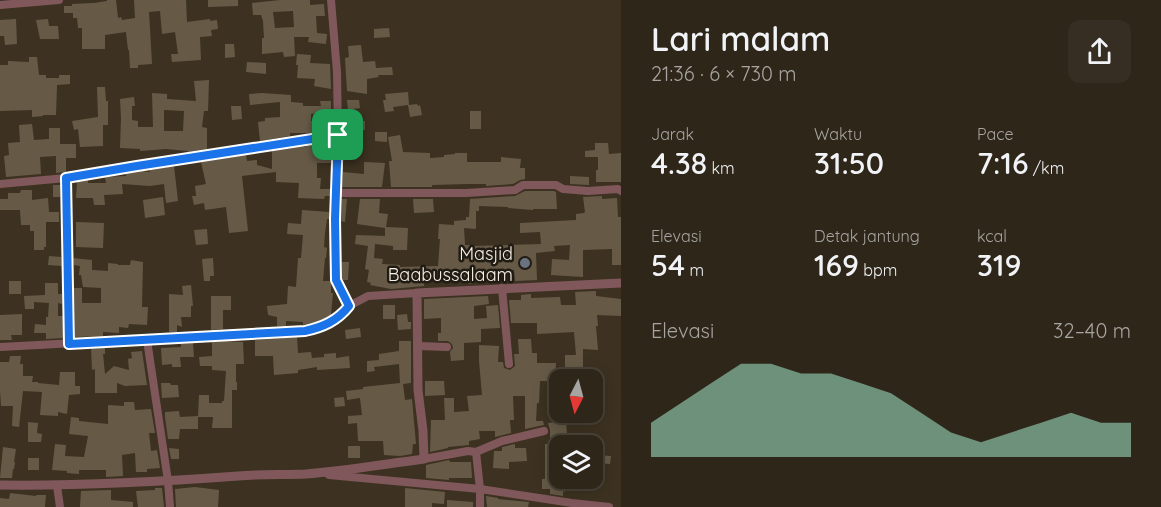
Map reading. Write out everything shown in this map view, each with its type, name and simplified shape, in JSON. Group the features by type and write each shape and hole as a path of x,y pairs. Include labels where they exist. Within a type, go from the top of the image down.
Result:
{"street":[{"path":"0,5 59,0"},
{"path":"332,0 338,135 335,219 336,280 349,306"},
{"path":"0,184 66,178 338,135"},
{"path":"66,178 69,344"},
{"path":"337,193 466,193 515,190 523,185 556,185 563,189 588,191 618,189 621,191"},
{"path":"0,347 305,331 320,328 341,316 349,306 368,296 621,283"},
{"path":"502,288 509,364"},
{"path":"417,293 418,390 424,459"},
{"path":"147,340 170,507"},
{"path":"418,346 447,347"},
{"path":"306,474 468,451 476,452 502,441 544,431"},
{"path":"476,452 480,507"},
{"path":"0,485 57,486 306,474 480,489 609,507"},
{"path":"57,486 60,507"}],"building":[{"path":"116,0 118,18 121,17 122,20 135,18 134,0 186,0 187,22 217,20 218,29 211,30 212,36 200,37 201,60 172,62 171,54 178,54 175,32 162,34 160,11 149,12 152,64 130,68 126,32 105,35 105,49 82,49 82,28 78,28 77,18 73,18 73,13 64,13 64,6"},
{"path":"208,0 238,0 238,6 208,7"},
{"path":"310,0 310,5 324,4 325,16 316,16 317,33 327,34 326,44 308,42 309,37 294,37 295,56 284,57 283,52 262,54 263,21 261,15 253,15 252,3","holes":["293,11 294,27 275,28 273,12"]},
{"path":"16,19 17,44 5,45 4,36 0,36 0,20"},
{"path":"48,19 49,26 58,26 59,39 40,39 36,20"},
{"path":"389,28 390,37 374,38 374,29"},
{"path":"225,44 234,44 235,57 225,58"},
{"path":"361,45 363,62 375,61 376,68 392,67 393,75 378,75 379,77 367,79 367,94 347,91 345,58 349,57 348,46"},
{"path":"297,54 311,55 310,63 330,64 331,89 314,86 315,79 297,78"},
{"path":"29,57 37,57 39,75 46,75 46,78 59,78 59,75 70,75 70,84 57,85 56,115 32,117 32,110 0,111 0,65 8,65 8,61 29,62"},
{"path":"247,62 266,63 266,74 246,72"},
{"path":"209,80 208,111 204,111 202,127 207,128 207,149 188,152 166,149 140,151 140,149 120,148 120,99 134,97 132,120 138,121 138,127 153,127 152,93 167,94 167,99 196,101 194,81","holes":["164,110 184,111 183,131 164,131"]},
{"path":"97,87 105,87 106,101 108,101 108,125 103,125 103,146 80,147 78,129 74,130 72,121 98,117"},
{"path":"408,92 409,105 420,105 422,115 410,117 408,105 393,107 394,111 385,112 383,100 386,100 385,94"},
{"path":"249,94 291,95 291,102 303,103 303,106 321,106 320,101 331,101 331,111 311,114 311,121 315,121 315,133 290,133 290,136 260,141 258,122 265,121 265,118 280,117 280,102 250,105"},
{"path":"347,100 359,100 360,108 348,110"},
{"path":"231,106 241,106 242,119 232,120"},
{"path":"470,111 481,111 481,129 470,129"},
{"path":"349,121 365,121 362,150 358,149 357,159 348,159"},
{"path":"32,124 34,140 49,139 49,128 60,128 60,144 76,144 76,158 66,158 66,172 56,173 56,156 40,157 41,174 6,177 4,156 9,155 8,143 20,142 19,125"},
{"path":"375,132 387,132 387,142 375,141"},
{"path":"400,135 403,152 430,153 430,158 467,153 467,162 501,162 501,157 521,159 520,168 525,168 525,179 513,184 486,186 486,184 467,184 391,187 389,161 392,161 388,137"},
{"path":"332,142 331,163 317,163 317,178 321,178 320,189 330,189 330,196 325,196 324,199 298,198 299,183 276,182 276,172 242,176 248,231 229,233 226,207 205,210 204,203 194,205 192,196 196,196 195,186 206,184 201,162 246,155 247,161 257,160 257,165 272,169 272,151"},
{"path":"595,143 608,143 609,154 621,153 621,182 596,182 598,157 585,157 585,151 595,150"},
{"path":"364,162 385,163 382,187 342,187 343,172 364,174"},
{"path":"174,166 178,201 166,203 164,184 150,186 122,184 123,194 104,195 105,205 94,205 93,198 76,198 77,182 88,180 88,183 106,183 105,177 126,176 126,174 150,172 150,170"},
{"path":"570,176 589,177 589,185 570,184"},
{"path":"53,185 60,185 60,197 53,197"},
{"path":"21,190 32,190 32,200 48,198 49,212 59,212 59,222 46,222 44,250 34,250 34,231 30,231 30,225 21,225 20,210 0,210 0,199 8,199 8,193 20,193"},
{"path":"525,191 556,192 557,209 533,210 479,206 479,211 476,211 476,229 464,228 465,245 541,244 540,232 520,233 520,223 576,220 576,214 585,212 583,197 602,196 602,199 617,198 618,217 621,217 621,265 612,265 612,249 583,250 583,277 551,275 552,259 569,260 570,245 554,246 555,251 536,253 537,280 515,281 514,270 492,271 493,279 474,279 474,283 468,284 468,276 440,277 440,281 424,281 424,286 391,289 370,285 371,283 367,282 369,270 365,269 368,246 355,244 356,235 385,236 385,228 357,224 360,199 380,199 379,213 388,214 386,227 408,228 407,250 393,250 393,246 375,244 374,258 383,259 382,264 400,265 400,267 438,266 439,224 454,225 454,221 466,220 466,217 469,217 470,199 515,196"},
{"path":"163,197 165,215 145,218 143,200"},
{"path":"342,199 347,199 345,222 341,221"},
{"path":"413,199 433,199 434,212 414,213"},
{"path":"302,210 329,212 325,233 324,247 327,248 323,281 331,282 331,293 333,293 331,315 318,322 303,325 303,322 286,321 286,326 277,326 277,317 268,315 267,306 287,304 288,286 296,287 298,258 301,258 303,235 287,234 288,223 301,224"},
{"path":"76,222 104,223 103,248 76,247"},
{"path":"207,229 208,244 196,245 194,230"},
{"path":"49,256 61,257 62,266 48,265"},
{"path":"73,258 92,260 92,270 108,271 108,263 130,265 131,260 143,262 142,307 148,307 147,325 129,324 128,328 119,327 119,333 103,332 103,336 75,337 74,288 82,288 82,303 101,303 101,288 83,287 81,275 79,275 80,266 74,265"},
{"path":"213,258 214,276 210,276 210,281 204,281 202,259"},
{"path":"342,262 349,262 348,280 342,279"},
{"path":"9,281 21,281 21,294 9,294"},
{"path":"45,283 58,283 58,294 62,294 62,304 58,303 58,316 63,316 63,338 46,339 46,333 34,333 35,324 46,325 49,303 34,302 34,309 25,309 24,296 45,295"},
{"path":"191,285 193,306 191,306 191,317 181,317 182,327 177,325 177,332 169,332 169,294 183,295 182,286"},
{"path":"596,291 596,296 621,299 621,316 597,315 598,350 583,349 583,368 565,368 565,355 576,355 574,332 537,334 537,323 511,323 509,300 521,300 521,295 531,294 531,298 560,297 561,305 576,305 575,292"},
{"path":"211,296 231,296 231,310 223,310 223,329 211,330"},
{"path":"488,296 489,304 474,306 474,319 487,318 486,306 498,305 500,328 481,329 481,342 464,343 464,360 451,361 452,344 448,341 438,341 438,333 441,333 441,318 424,319 424,299"},
{"path":"383,305 395,305 395,319 383,319"},
{"path":"22,314 22,335 11,335 12,340 0,340 0,315"},
{"path":"407,314 408,322 411,322 411,329 398,330 397,315"},
{"path":"360,328 361,337 346,339 345,330"},
{"path":"297,337 298,353 311,352 312,358 336,353 336,358 349,356 350,368 317,370 317,367 298,370 298,373 274,375 273,356 255,356 255,340"},
{"path":"518,339 531,339 532,353 537,353 537,363 556,363 556,369 549,369 549,381 540,381 536,421 543,421 544,425 525,429 525,396 513,396 514,420 510,420 511,433 495,437 495,431 479,431 480,439 469,441 469,445 430,452 431,420 445,420 444,398 454,398 454,412 469,411 467,396 482,395 479,345 499,346 498,362 503,362 504,368 510,370 515,366 514,354 519,354"},
{"path":"399,341 411,341 411,383 403,384 405,400 412,399 416,444 413,444 412,454 400,456 384,455 383,441 358,441 357,423 348,424 348,416 362,415 360,398 347,400 346,391 400,383 399,364 374,367 375,371 367,372 367,361 379,360 379,354 399,351"},
{"path":"212,342 243,342 244,364 236,364 237,390 232,390 232,428 212,428 213,417 198,417 199,395 209,395 209,403 222,403 226,371 212,370 212,366 200,366 199,357 212,356"},
{"path":"193,343 194,357 180,357 181,367 172,367 172,364 162,365 161,348 181,347 181,344"},
{"path":"105,347 105,354 103,354 105,374 114,366 129,370 128,359 132,358 131,352 142,351 147,385 125,386 117,383 117,393 95,393 95,369 92,370 91,348"},
{"path":"10,356 21,356 23,376 33,376 32,382 59,385 60,372 75,372 75,386 80,386 80,394 69,395 67,414 58,412 58,416 40,415 42,392 23,391 19,427 12,426 13,406 1,406 0,390 0,362 9,362"},
{"path":"425,381 444,381 445,395 425,396"},
{"path":"161,383 178,385 179,397 162,398"},
{"path":"344,397 345,406 335,407 334,398"},
{"path":"124,402 134,402 135,410 151,409 155,433 149,433 151,451 157,450 160,468 147,469 147,472 136,472 135,453 122,455 123,476 106,477 106,470 79,470 79,474 52,470 55,444 66,445 65,456 84,457 88,436 69,434 71,417 79,418 79,421 108,424 108,405 124,406"},
{"path":"179,411 180,417 198,416 198,429 180,429 179,439 168,439 165,412"},
{"path":"28,422 38,423 37,433 42,434 41,442 28,442"},
{"path":"548,423 566,423 567,434 550,435"},
{"path":"515,444 515,448 526,448 527,461 509,462 509,469 493,468 494,451 502,451 502,447"},
{"path":"545,444 549,444 549,489 542,489 542,479 545,479"},
{"path":"348,446 360,446 360,458 348,458"},
{"path":"3,447 16,449 12,478 0,478"},
{"path":"169,448 179,449 179,459 171,459"},
{"path":"603,455 611,456 610,464 603,463"},
{"path":"28,458 39,458 39,470 28,470"},
{"path":"449,460 450,462 471,462 472,478 449,478 449,480 426,478 426,465"},
{"path":"195,487 219,490 218,507 176,507 175,489"},
{"path":"155,488 162,488 164,507 138,507 136,491 155,490"},
{"path":"405,488 445,492 444,504 432,503 432,507 405,507"},
{"path":"550,489 565,489 563,496 550,494"},
{"path":"111,490 111,500 133,502 133,507 80,507 81,491"},
{"path":"10,493 46,495 45,507 0,507 0,498 9,499"},
{"path":"486,496 529,502 528,507 487,507"},
{"path":"447,500 473,502 473,507 447,507"}],"place":[{"name":"Masjid Baabussalaam","path":"525,263"}],"route":[{"path":"338,135 335,219 336,280 349,306 341,316 320,328 305,331 69,344 66,178 338,135"}]}
